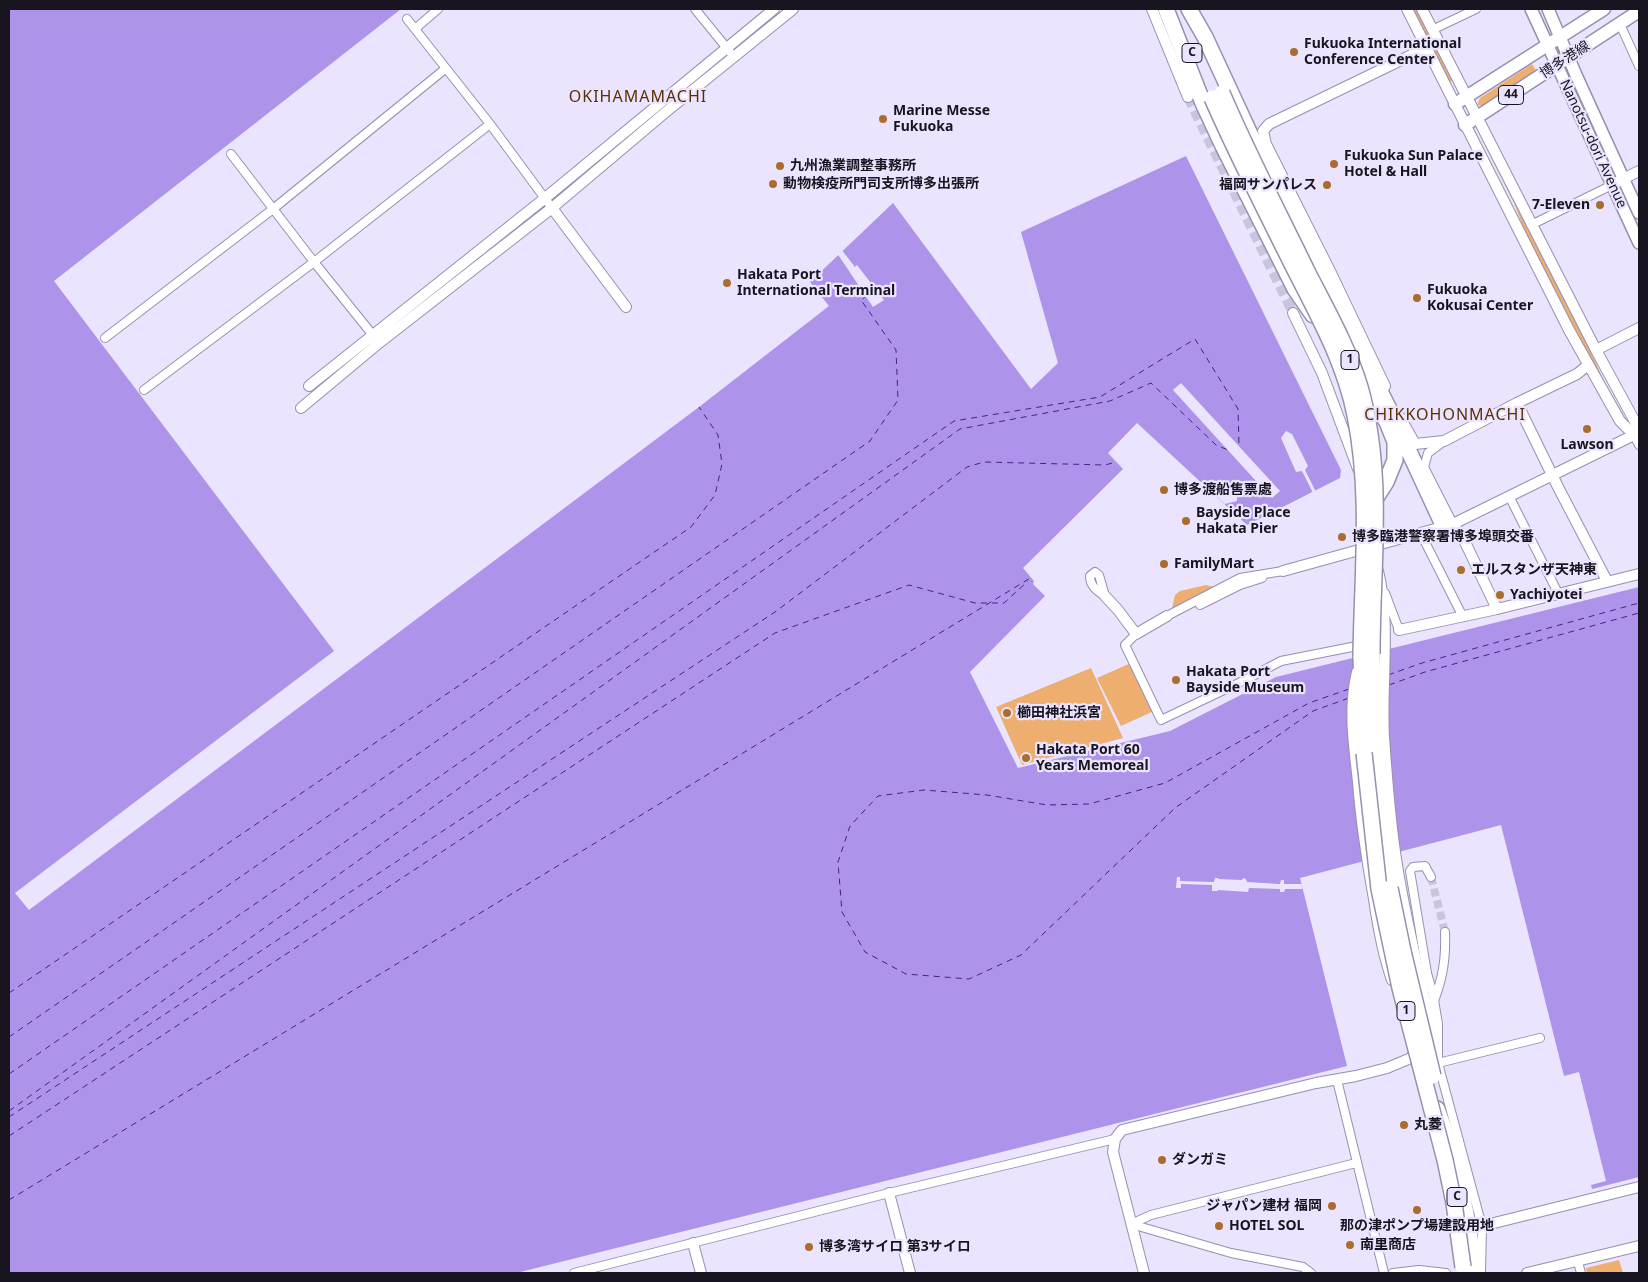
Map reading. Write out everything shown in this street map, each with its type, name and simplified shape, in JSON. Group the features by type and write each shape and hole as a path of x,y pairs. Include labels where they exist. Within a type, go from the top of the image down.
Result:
{"highway":[{"path":"1166,9 1203,104 1295,289 1334,341 1387,422 1395,442 1396,460 1386,482 1373,500 1367,522 1369,546"},
{"name":"C","path":"1173,9 1231,141 1320,320 1340,366 1355,413 1363,473 1362,651"},
{"path":"1188,9 1205,37 1254,141 1448,526"},
{"name":"1","path":"1188,9 1240,136 1326,307 1360,386 1366,411 1371,441 1375,524 1372,632 1373,720 1381,818 1390,888"},
{"path":"1369,546 1379,502 1400,475 1405,462 1406,452 1394,419"},
{"name":"1","path":"1362,651 1364,753 1379,889 1419,1064 1445,1160 1454,1203 1464,1273"},
{"name":"C","path":"1390,888 1403,951 1436,1086 1458,1202 1464,1273"},
{"path":"1419,1064 1444,1128 1452,1156 1467,1221 1474,1273"},
{"path":"1442,1121 1457,1173 1467,1220 1474,1273"}],"main road":[{"name":"Nanotsu-dori Avenue","path":"1531,9 1639,243"},
{"name":"Nanotsu-dori Avenue","path":"1548,9 1639,212"},
{"name":"博多港線","path":"1455,104 1604,9"},
{"name":"博多港線","path":"1465,125 1639,11"}],"street":[{"path":"415,29 438,9"},
{"path":"695,9 727,47 733,58"},
{"path":"309,386 544,199 774,9"},
{"path":"301,408 379,343 552,208 667,111 793,9"},
{"path":"1152,9 1188,97"},
{"path":"1407,9 1521,237 1588,365 1620,422 1638,435"},
{"path":"1422,9 1468,96 1485,134 1638,435"},
{"path":"1434,29 1476,9"},
{"path":"407,19 490,124 626,307"},
{"path":"1620,24 1639,66"},
{"path":"1426,48 1269,124 1263,130 1266,144 1415,444 1444,441"},
{"path":"105,338 273,209 445,69"},
{"path":"144,390 314,262 490,124"},
{"path":"231,154 379,343"},
{"path":"1531,225 1639,171"},
{"path":"1293,313 1322,372 1362,481 1369,546 1399,630 1463,617 1639,574"},
{"path":"1596,350 1639,328"},
{"path":"1496,609 1464,540 1448,526 1424,466 1428,453 1444,441 1577,374 1588,365"},
{"path":"1517,403 1607,581"},
{"path":"1362,651 1339,650 1281,661 1161,720 1125,645 1136,634 1240,578 1320,562 1369,546 1448,526 1638,435"},
{"path":"1509,496 1558,593"},
{"path":"1420,534 1463,617"},
{"path":"1144,1273 1113,1152 1115,1139 1122,1130 1306,1085 1356,1076 1400,1063 1411,1058 1416,1049 1385,960 1362,828 1352,713 1354,684 1362,651 1364,584 1369,546"},
{"path":"1356,1076 1373,1075 1408,1064 1423,1055 1431,1034 1430,1021 1407,920 1389,802 1383,720 1384,612 1382,586"},
{"path":"1105,596 1136,634"},
{"path":"1431,877 1425,866 1413,867 1410,871 1427,973 1438,1024 1438,1063 1482,1226 1481,1273"},
{"path":"1434,1002 1442,978 1445,950 1444,932"},
{"path":"1438,1063 1540,1038"},
{"path":"1337,1080 1384,1273"},
{"path":"574,1273 889,1193 1115,1139"},
{"path":"1131,1224 1151,1215 1356,1163"},
{"path":"1482,1226 1639,1187"},
{"path":"889,1193 910,1273"},
{"path":"1131,1224 1231,1253 1303,1267 1311,1273"},
{"path":"693,1243 701,1273"},
{"path":"1527,1273 1639,1246"},
{"path":"1578,1262 1580,1273"},
{"path":"1393,1273 1419,1270 1446,1273"}],"shaded area":[{"path":"9,9 401,9 54,281 334,651 15,893 29,910 699,407 829,306 810,282 893,203 1031,389 1058,363 1021,232 1186,156 1341,470 1340,478 1247,525 1137,423 1108,453 1123,469 1023,568 1034,581 1033,584 1045,596 970,672 1018,768 1170,731 1276,677 1639,587 1639,1177 1592,1189 1591,1185 1606,1181 1579,1072 1564,1076 1501,825 1300,878 1347,1066 516,1273 9,1273"},
{"path":"1412,9 1417,9 1453,80 1449,82"},
{"path":"1532,64 1537,72 1485,106 1477,105 1480,98"},
{"path":"1480,136 1622,415 1527,237 1514,203"},
{"path":"1206,585 1214,587 1172,608 1175,595 1180,591"},
{"path":"1131,663 1154,711 1121,726 1097,678"},
{"path":"1091,668 1123,738 1022,765 996,707"},
{"path":"1619,1260 1623,1273 1587,1273 1586,1268"}],"pier":[{"path":"841,249 855,267 857,265 884,300 873,307 837,253"},
{"path":"1181,383 1280,491 1272,498 1264,489 1237,496 1237,501 1225,504 1215,495 1252,486 1252,482 1256,481 1173,390"},
{"path":"1286,431 1292,434 1308,466 1305,470 1316,492 1313,493 1302,471 1296,472 1281,438"},
{"path":"1177,877 1180,877 1180,881 1214,882 1215,878 1242,880 1243,878 1247,882 1280,884 1281,880 1284,880 1284,884 1302,884 1302,889 1285,889 1284,892 1280,892 1280,889 1249,888 1248,892 1212,891 1212,885 1181,884 1181,888 1176,888"}],"ferry route":[{"path":"9,1037 870,441 898,400 896,350 861,300 870,293"},
{"path":"9,1074 954,421 1100,397 1195,339 1238,409 1239,445"},
{"path":"9,1111 960,429 1110,401 1151,383 1216,445 1228,450"},
{"path":"9,993 691,527 715,495 722,464 718,435 699,407"},
{"path":"9,1117 775,612 967,467 984,462 1105,465 1116,462"},
{"path":"9,1200 1032,577"},
{"path":"9,1136 775,633 909,585 975,603 1004,603 1028,581"},
{"path":"1388,675 1422,663 1639,603"},
{"path":"1389,685 1425,672 1639,613"},
{"path":"1349,689 1309,703 1165,783 1089,804 1047,805 987,795 924,790 878,796 850,826 838,862 842,912 865,952 906,974 969,979 1021,955 1175,808 1313,711 1349,698"}],"tunnel":[{"path":"1188,97 1293,313"},
{"path":"1431,877 1445,932"}],"place":[{"name":"Fukuoka International Conference Center","path":"1294,52"},
{"name":"Marine Messe Fukuoka","path":"883,119"},
{"name":"Fukuoka Sun Palace Hotel & Hall","path":"1334,164"},
{"name":"九州漁業調整事務所","path":"780,166"},
{"name":"動物検疫所門司支所博多出張所","path":"773,184"},
{"name":"福岡サンパレス","path":"1327,185"},
{"name":"7-Eleven","path":"1600,205"},
{"name":"Hakata Port International Terminal","path":"727,283"},
{"name":"Fukuoka Kokusai Center","path":"1417,298"},
{"name":"Lawson","path":"1587,429"},
{"name":"博多渡船售票處","path":"1164,490"},
{"name":"Bayside Place Hakata Pier","path":"1186,521"},
{"name":"博多臨港警察署博多埠頭交番","path":"1342,537"},
{"name":"FamilyMart","path":"1164,564"},
{"name":"エルスタンザ天神東","path":"1461,570"},
{"name":"Yachiyotei","path":"1500,595"},
{"name":"Hakata Port Bayside Museum","path":"1176,680"},
{"name":"櫛田神社浜宮","path":"1007,713"},
{"name":"Hakata Port 60 Years Memoreal","path":"1026,758"},
{"name":"丸菱","path":"1404,1125"},
{"name":"ダンガミ","path":"1162,1160"},
{"name":"ジャパン建材 福岡","path":"1332,1206"},
{"name":"那の津ポンプ場建設用地","path":"1417,1210"},
{"name":"HOTEL SOL","path":"1219,1226"},
{"name":"南里商店","path":"1350,1245"},
{"name":"博多湾サイロ 第3サイロ","path":"809,1247"}],"district":[{"name":"OKIHAMAMACHI","path":"638,97"},
{"name":"CHIKKOHONMACHI","path":"1445,415"}]}
